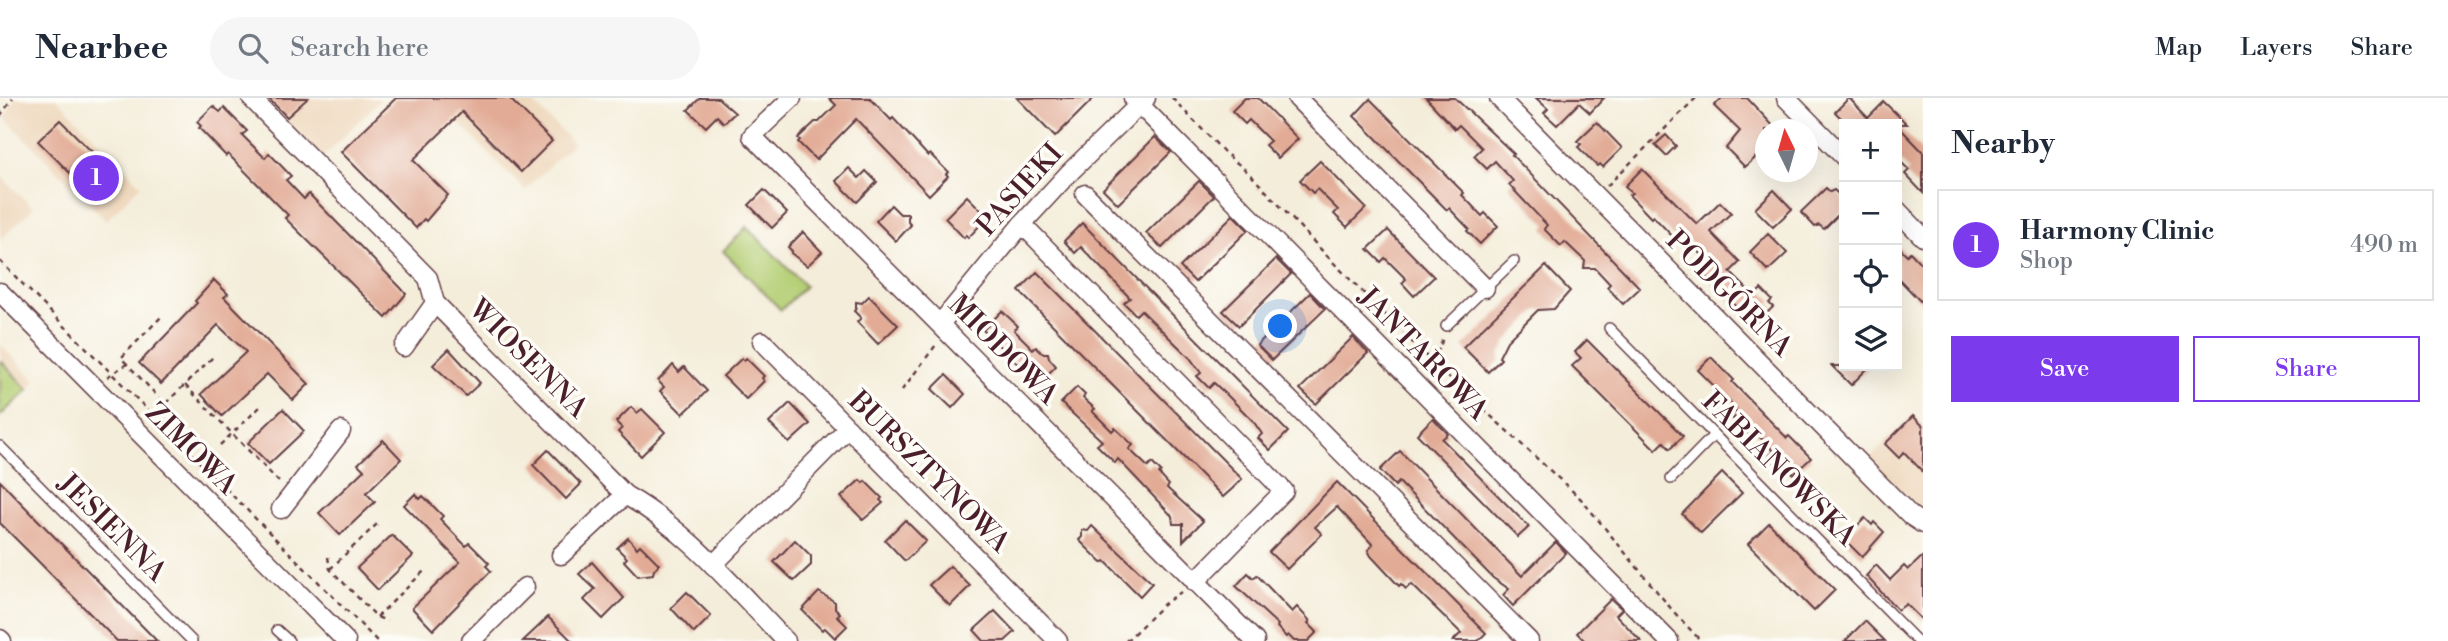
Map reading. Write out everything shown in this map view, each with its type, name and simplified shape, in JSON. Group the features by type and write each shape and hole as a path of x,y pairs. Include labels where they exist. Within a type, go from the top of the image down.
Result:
{"street":[{"name":"WIOSENNA","path":"251,98 428,278 435,303 625,495 652,510 713,565 782,639"},
{"name":"MIODOWA","path":"792,98 752,136 1255,641"},
{"path":"1297,98 1485,288"},
{"name":"PODGÓRNA","path":"1499,98 1911,516 1923,524"},
{"path":"1786,98 1839,152"},
{"name":"PASIEKI","path":"940,324 1022,224 1139,100"},
{"name":"JANTAROWA","path":"1139,100 1669,641"},
{"path":"1085,194 1529,641"},
{"path":"1902,215 1923,237"},
{"path":"1022,224 1284,491 1195,582"},
{"name":"ZIMOWA","path":"0,292 346,641"},
{"path":"404,347 435,303"},
{"name":"BURSZTYNOWA","path":"762,341 1058,641"},
{"path":"713,565 848,428"},
{"path":"281,509 341,431"},
{"path":"561,555 625,495"},
{"path":"471,641 525,587"}],"lane":[{"path":"1446,326 1514,261"},
{"name":"FABIANOWSKA","path":"1609,328 1917,641"},
{"path":"1671,479 1714,435"},
{"name":"JESIENNA","path":"0,446 192,641"},
{"path":"277,629 289,641"}],"path":[{"path":"0,116 13,98"},
{"path":"1172,98 1224,152 1258,182 1430,360 1581,499 1701,641"},
{"path":"1602,191 1696,98"},
{"path":"0,261 377,641"},
{"path":"161,317 121,358 165,404 175,398 213,357"},
{"path":"902,390 936,345 940,324"},
{"path":"1413,381 1440,348 1446,326"},
{"path":"93,386 127,364"},
{"path":"185,385 284,486"},
{"path":"220,445 261,406"},
{"path":"331,569 377,524"},
{"path":"328,557 331,569 377,617 387,621"},
{"path":"377,617 424,571"},
{"path":"1126,641 1164,604 1195,582"}],"shaded area":[{"path":"16,98 56,98 141,185 106,220 4,117"},
{"path":"264,98 382,98 323,157"},
{"path":"434,98 529,98 573,143 525,190"},
{"path":"0,175 33,208 0,240"},
{"path":"0,344 36,381 0,416"},
{"path":"1913,416 1923,426 1923,512 1881,471 1877,463 1869,459"}],"green space":[{"path":"747,227 805,286 781,310 723,251"},
{"path":"0,362 28,390 0,416"}],"building":[{"path":"268,98 308,98 287,117"},
{"path":"396,98 509,98 552,141 521,172 462,112 413,160 448,195 426,221 424,219 416,228 341,152"},
{"path":"700,98 718,98 735,113 724,123 717,116 706,127 688,110"},
{"path":"829,98 870,98 891,120 893,118 928,156 930,154 948,172 948,176 929,195 856,119 816,160 798,142 798,138 836,105"},
{"path":"1017,98 1094,98 1055,137"},
{"path":"1245,98 1258,98 1298,139 1278,158 1265,145 1270,141 1249,120 1245,124 1232,111"},
{"path":"1426,98 1455,98 1514,154 1512,155 1640,288 1623,304 1607,287 1610,284 1595,268 1584,268 1585,261 1565,242 1561,246 1544,229 1547,225 1509,185 1513,181 1495,161 1487,169 1474,156 1482,148 1459,125 1455,129"},
{"path":"1536,98 1604,98 1590,113 1579,103 1557,125 1544,113 1548,109"},
{"path":"1722,98 1747,98 1767,119 1755,119 1755,158 1745,167 1726,148 1740,131 1714,106"},
{"path":"1849,98 1868,118 1884,102 1902,119 1842,119 1835,112"},
{"path":"1370,99 1464,193 1462,195 1482,216 1485,213 1498,226 1480,244 1449,208 1447,210 1354,116"},
{"path":"213,106 220,112 224,108 247,131 242,135 265,158 269,153 291,176 286,180 304,199 309,194 406,294 386,318 285,218 288,215 228,154 226,156 199,128 201,126 197,122"},
{"path":"60,120 118,178 96,199 38,141"},
{"path":"1597,122 1622,148 1603,167 1600,164 1597,166 1578,147 1581,144 1577,141"},
{"path":"1902,130 1923,152 1923,193 1905,174 1909,170 1902,163"},
{"path":"1666,135 1676,146 1666,156 1655,145"},
{"path":"1155,137 1171,152 1118,204 1103,189"},
{"path":"1320,161 1366,208 1347,227 1334,214 1338,210 1317,189 1313,193 1300,180"},
{"path":"849,168 859,178 866,171 877,182 857,202 836,181"},
{"path":"1642,169 1697,224 1720,202 1731,213 1711,232 1740,262 1730,272 1754,296 1761,289 1772,300 1769,303 1773,307 1755,325 1698,268 1707,260 1685,237 1679,243 1629,195 1632,193 1625,186"},
{"path":"1199,181 1214,196 1162,248 1146,233"},
{"path":"1826,188 1839,194 1839,214 1824,229 1819,225 1815,227 1801,212"},
{"path":"764,190 787,213 772,228 749,205"},
{"path":"1774,190 1792,209 1773,227 1755,209"},
{"path":"967,196 986,215 986,219 968,238 966,235 964,238 945,218"},
{"path":"891,205 900,214 908,214 908,222 911,225 896,241 876,221"},
{"path":"1233,215 1248,230 1195,282 1180,267"},
{"path":"1082,223 1288,432 1270,450 1258,438 1262,434 1253,421 1214,383 1209,388 1197,376 1201,373 1190,358 1141,310 1136,315 1124,303 1130,298 1081,247 1075,253 1064,241"},
{"path":"1388,230 1434,277 1414,296 1402,283 1406,279 1385,258 1381,262 1368,249"},
{"path":"803,232 822,252 807,266 791,253 788,247"},
{"path":"1768,234 1787,253 1768,271 1750,252"},
{"path":"1902,250 1907,255 1910,252 1923,266 1923,304 1902,282"},
{"path":"1276,259 1291,274 1239,326 1223,311"},
{"path":"1546,266 1570,291 1554,309 1538,310 1507,341 1499,357 1501,359 1488,372 1463,347"},
{"path":"1037,272 1242,479 1223,497 1019,291"},
{"path":"214,280 228,294 224,297 309,384 293,400 267,374 222,416 201,394 246,352 218,325 161,384 139,363 197,303 195,301"},
{"path":"1310,293 1325,309 1272,360 1257,345"},
{"path":"869,296 898,325 878,344 857,322 861,318 854,311 856,302 862,303"},
{"path":"1002,311 1018,326 1014,330 1033,349 1036,347 1042,353 1048,353 1056,366 1040,382 1033,375 1031,377 983,330"},
{"path":"1353,337 1368,353 1316,404 1300,389"},
{"path":"1587,340 1683,436 1670,449 1664,442 1656,450 1572,366 1581,358 1575,352"},
{"path":"449,349 480,383 466,396 433,365"},
{"path":"1711,357 1787,438 1789,436 1811,458 1794,474 1785,466 1782,469 1769,456 1774,451 1753,430 1748,435 1733,419 1738,414 1733,410 1736,408 1698,370"},
{"path":"742,358 744,361 746,358 764,376 764,381 746,399 723,376"},
{"path":"673,365 679,372 684,367 707,391 683,414 660,391 664,387 658,381"},
{"path":"1832,366 1839,366 1839,371 1865,371 1851,385"},
{"path":"946,375 965,394 952,408 932,389"},
{"path":"1077,387 1085,395 1083,398 1095,409 1092,411 1112,431 1115,428 1133,445 1129,449 1148,467 1152,463 1169,485 1167,488 1203,521 1183,541 1183,524 1173,524 1172,516 1118,459 1115,463 1097,445 1102,441 1061,403"},
{"path":"790,403 810,424 789,443 769,423"},
{"path":"631,407 637,413 642,409 665,432 641,456 618,432 622,428 616,422"},
{"path":"283,409 304,431 269,464 248,443"},
{"path":"1913,416 1923,426 1923,472 1904,452 1899,458 1885,444"},
{"path":"1433,418 1448,434 1442,439 1529,527 1518,537 1417,434"},
{"path":"383,440 401,459 366,493 375,502 340,535 319,513 364,470 358,464"},
{"path":"548,450 581,484 566,499 533,465"},
{"path":"1400,451 1522,576 1556,542 1566,553 1513,606 1503,595 1509,589 1493,578 1399,482 1395,486 1380,470"},
{"path":"1722,473 1742,493 1701,533 1682,514"},
{"path":"860,480 863,483 865,481 882,498 880,500 883,503 863,520 841,497"},
{"path":"0,481 157,641 117,641 0,523"},
{"path":"1337,482 1486,633 1478,641 1453,641 1461,633 1411,584 1406,589 1401,584 1399,586 1371,556 1368,550 1373,545 1337,507 1315,527 1322,534 1287,569 1269,552"},
{"path":"415,494 420,499 423,496 443,516 440,519 466,546 469,543 489,563 486,566 491,571 433,630 412,608 460,562 404,505"},
{"path":"1865,518 1872,525 1874,522 1884,532 1862,557 1844,539"},
{"path":"905,520 926,541 905,561 885,540"},
{"path":"1769,523 1835,590 1814,611 1748,544"},
{"path":"1092,526 1152,583 1140,596 1105,561 1102,563 1079,540 1082,530 1088,531"},
{"path":"392,535 413,556 378,590 357,568"},
{"path":"628,538 637,548 640,545 659,564 653,574 638,576 624,561 627,558 617,548"},
{"path":"795,540 811,556 811,565 794,581 774,562"},
{"path":"1923,556 1923,621 1906,604 1898,610 1866,576 1876,565 1890,580 1904,566 1908,570"},
{"path":"592,562 624,598 603,619 584,600 595,589 579,574"},
{"path":"950,566 970,586 950,606 929,585"},
{"path":"1248,573 1253,578 1257,575 1292,612 1297,607 1317,632 1308,641 1294,641 1288,635 1286,637 1278,625 1236,586"},
{"path":"687,592 711,616 694,633 671,608"},
{"path":"819,592 835,602 835,608 840,613 837,616 847,626 835,638 825,628 822,630 802,610"},
{"path":"1611,599 1622,609 1616,615 1641,641 1585,641 1577,633"},
{"path":"995,611 1015,632 1005,641 984,641 974,630"},
{"path":"548,617 572,641 523,641 540,625"},
{"path":"1865,621 1885,641 1845,641"}],"place":[{"name":"Harmony Clinic","path":"96,178"}]}
